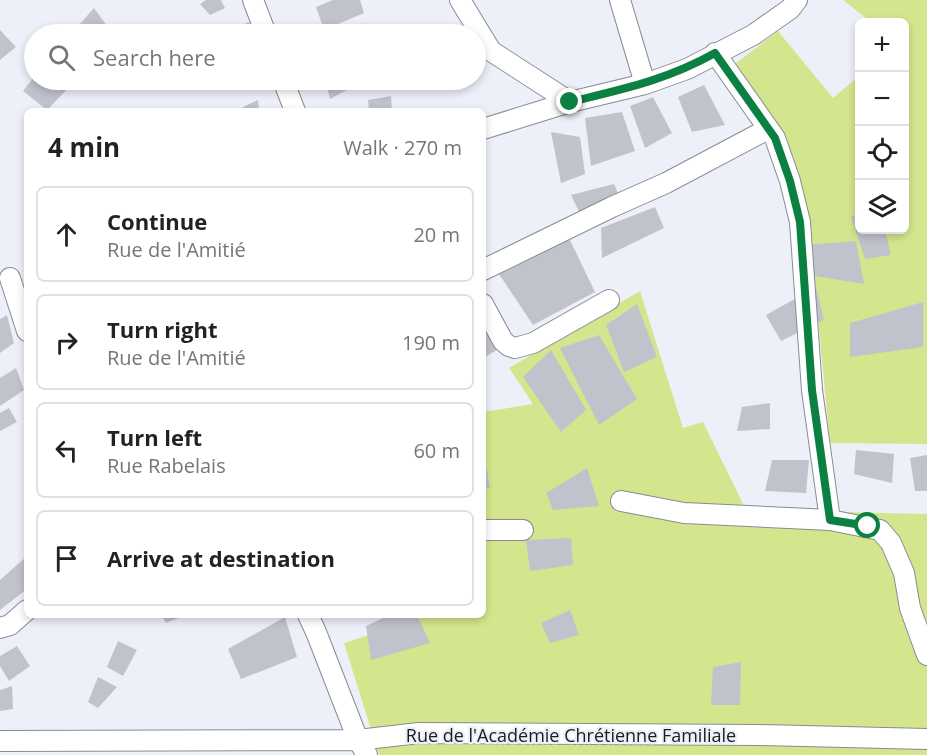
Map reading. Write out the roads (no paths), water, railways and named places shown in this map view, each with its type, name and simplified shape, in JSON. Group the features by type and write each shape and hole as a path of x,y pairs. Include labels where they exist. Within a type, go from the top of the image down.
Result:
{"street":[{"path":"253,0 262,24"},
{"path":"460,0 475,24"},
{"path":"620,0 645,84"},
{"path":"486,128 570,102 645,84 687,69 753,35 790,9 797,0"},
{"path":"486,43 491,51 570,102"},
{"path":"715,53 775,138 790,181 800,222 812,390 830,520"},
{"path":"287,90 294,108"},
{"path":"486,269 666,183 768,129"},
{"path":"12,278 24,321"},
{"path":"486,310 503,341 515,348 533,343 609,300"},
{"path":"621,501 693,514 830,520 880,530 891,543 904,573 910,608 927,655"},
{"path":"486,530 523,530"},
{"path":"0,628 10,625 24,613"},
{"path":"309,618 363,748"},
{"name":"Rue de l'Académie Chrétienne Familiale","path":"0,741 363,748 419,733 747,735 927,739"}]}
